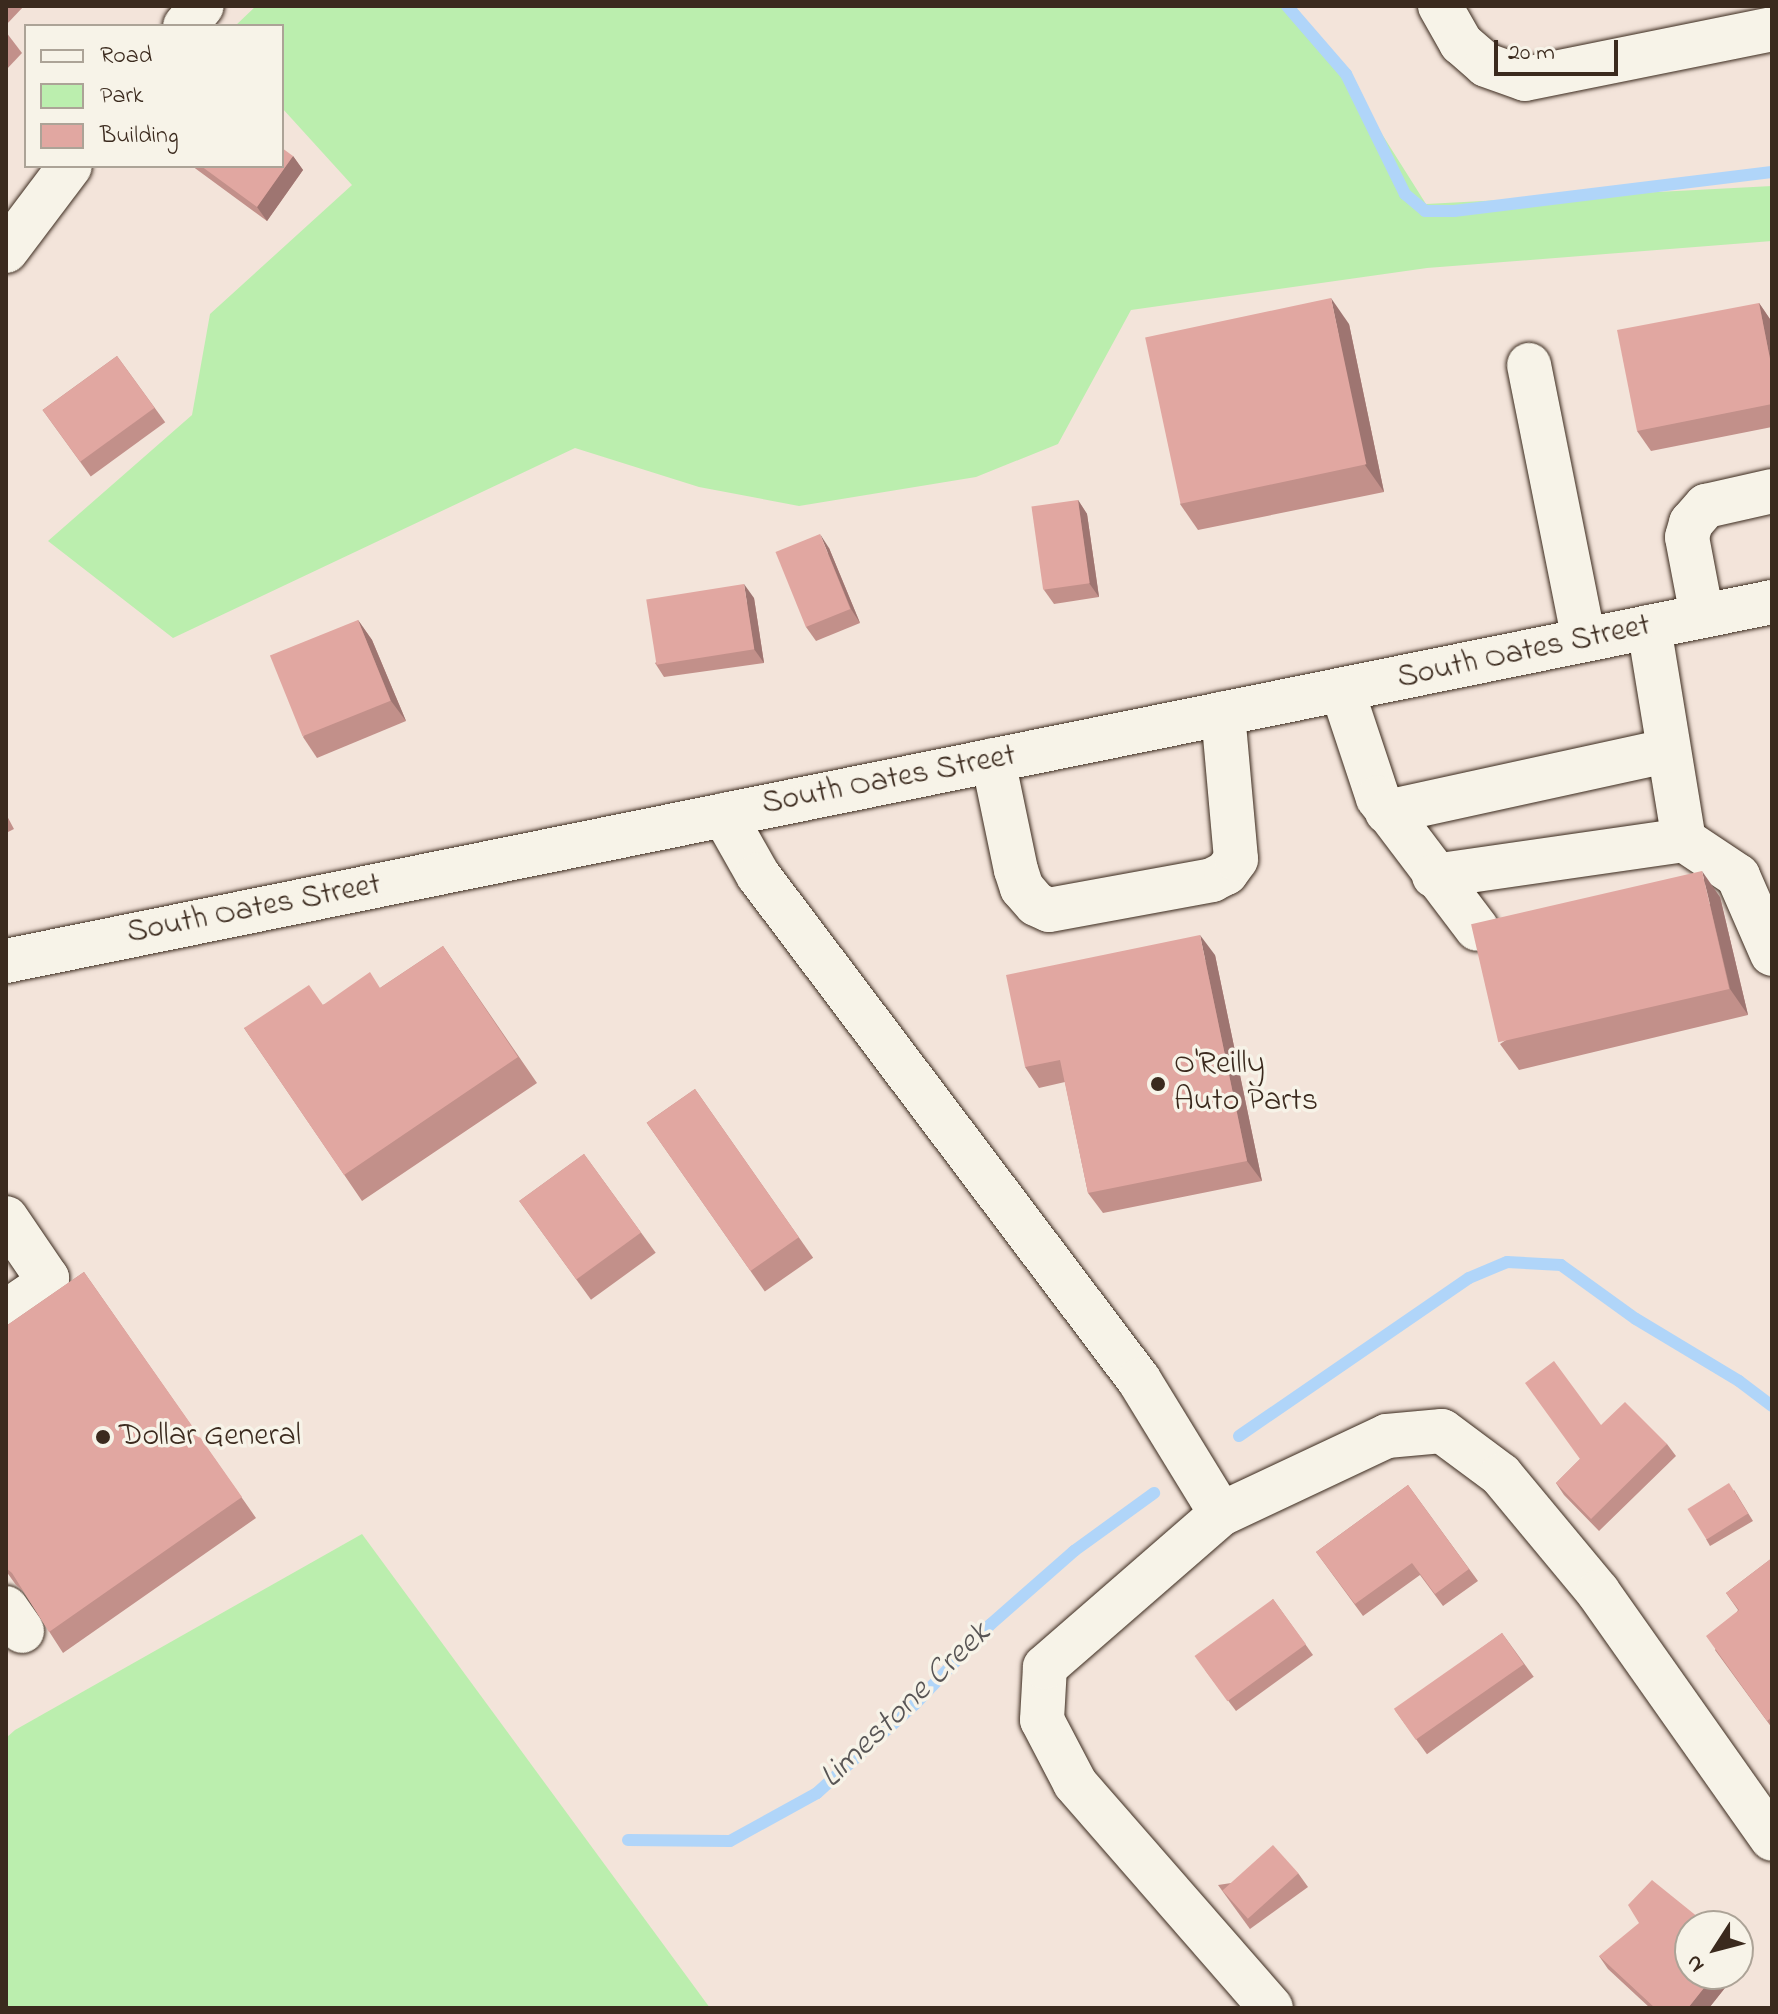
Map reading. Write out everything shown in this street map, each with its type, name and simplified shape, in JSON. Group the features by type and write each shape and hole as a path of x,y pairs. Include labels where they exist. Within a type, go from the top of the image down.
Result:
{"street":[{"path":"187,24 202,6"},
{"path":"1440,6 1461,43 1486,65 1525,79 1772,29"},
{"path":"9,241 68,168"},
{"path":"1529,365 1584,640"},
{"path":"1702,616 1687,537 1691,523 1706,506 1772,491"},
{"name":"South Oates Street","path":"6,961 1772,602"},
{"path":"1649,627 1684,840"},
{"path":"1342,690 1378,798 1477,929"},
{"path":"993,760 1016,870 1022,888 1036,904 1049,910 1212,880 1226,873 1236,859 1223,714"},
{"path":"1387,812 1667,751"},
{"path":"724,815 758,875 1139,1380 1221,1514"},
{"path":"1434,876 1684,840 1738,876 1772,954"},
{"path":"6,1218 47,1278 44,1286 6,1312"},
{"path":"1271,2008 1075,1783 1042,1720 1045,1667 1221,1514 1387,1436 1442,1431 1501,1475 1598,1592 1772,1839"}],"green space":[{"path":"256,6 1295,6 1327,47 1426,204 1772,186 1772,241 1427,268 1131,310 1058,444 976,477 799,506 699,487 575,448 173,638 48,541 192,415 210,314 352,185 284,110 284,24 237,24"},
{"path":"362,1534 710,2008 6,2008 6,1738 15,1730"}],"building":[{"path":"284,149 293,156 257,207 204,168 284,168"},
{"path":"1331,298 1366,464 1180,504 1145,338"},
{"path":"1759,303 1772,369 1772,404 1637,431 1617,330"},
{"path":"117,356 155,408 80,462 43,410"},
{"path":"1078,500 1090,583 1043,590 1031,507"},
{"path":"820,534 850,609 806,627 775,552"},
{"path":"744,584 754,649 657,665 646,599"},
{"path":"358,620 391,701 303,736 270,656"},
{"path":"1702,871 1729,989 1498,1042 1471,924"},
{"name":"O'Reilly Auto Parts","path":"1200,935 1247,1161 1088,1193 1060,1060 1025,1067 1006,975"},
{"path":"443,946 518,1057 344,1175 244,1028 309,985 323,1005 370,972 380,988"},
{"path":"695,1089 799,1237 750,1271 647,1123"},
{"path":"584,1154 641,1232 576,1279 519,1201"},
{"name":"Dollar General","path":"84,1272 242,1497 49,1632 6,1568 6,1326"},
{"path":"1554,1361 1601,1425 1625,1402 1667,1444 1591,1519 1556,1483 1580,1459 1525,1383"},
{"path":"1729,1483 1748,1514 1707,1539 1687,1509"},
{"path":"1408,1485 1469,1569 1435,1594 1412,1563 1355,1604 1316,1552"},
{"path":"1772,1558 1772,1717 1767,1721 1706,1636 1739,1610 1726,1593"},
{"path":"1273,1599 1306,1644 1227,1701 1195,1656"},
{"path":"1502,1633 1524,1664 1416,1740 1394,1709"},
{"path":"1273,1845 1298,1873 1248,1919 1222,1891"},
{"path":"1652,1880 1689,1910 1674,1910 1674,1990 1702,1990 1688,2008 1655,2008 1599,1956 1639,1923 1628,1905"}],"waterway":[{"path":"1287,6 1346,74 1405,194 1425,211 1454,211 1772,172"},
{"name":"Limestone Creek","path":"1239,1436 1469,1278 1507,1262 1561,1265 1636,1319 1739,1381 1772,1406"},
{"name":"Limestone Creek","path":"628,1840 730,1841 817,1793 915,1704 991,1624 1074,1551 1154,1493"}],"place":[{"name":"O'Reilly Auto Parts","path":"1158,1084"},
{"name":"Dollar General","path":"103,1437"}]}
